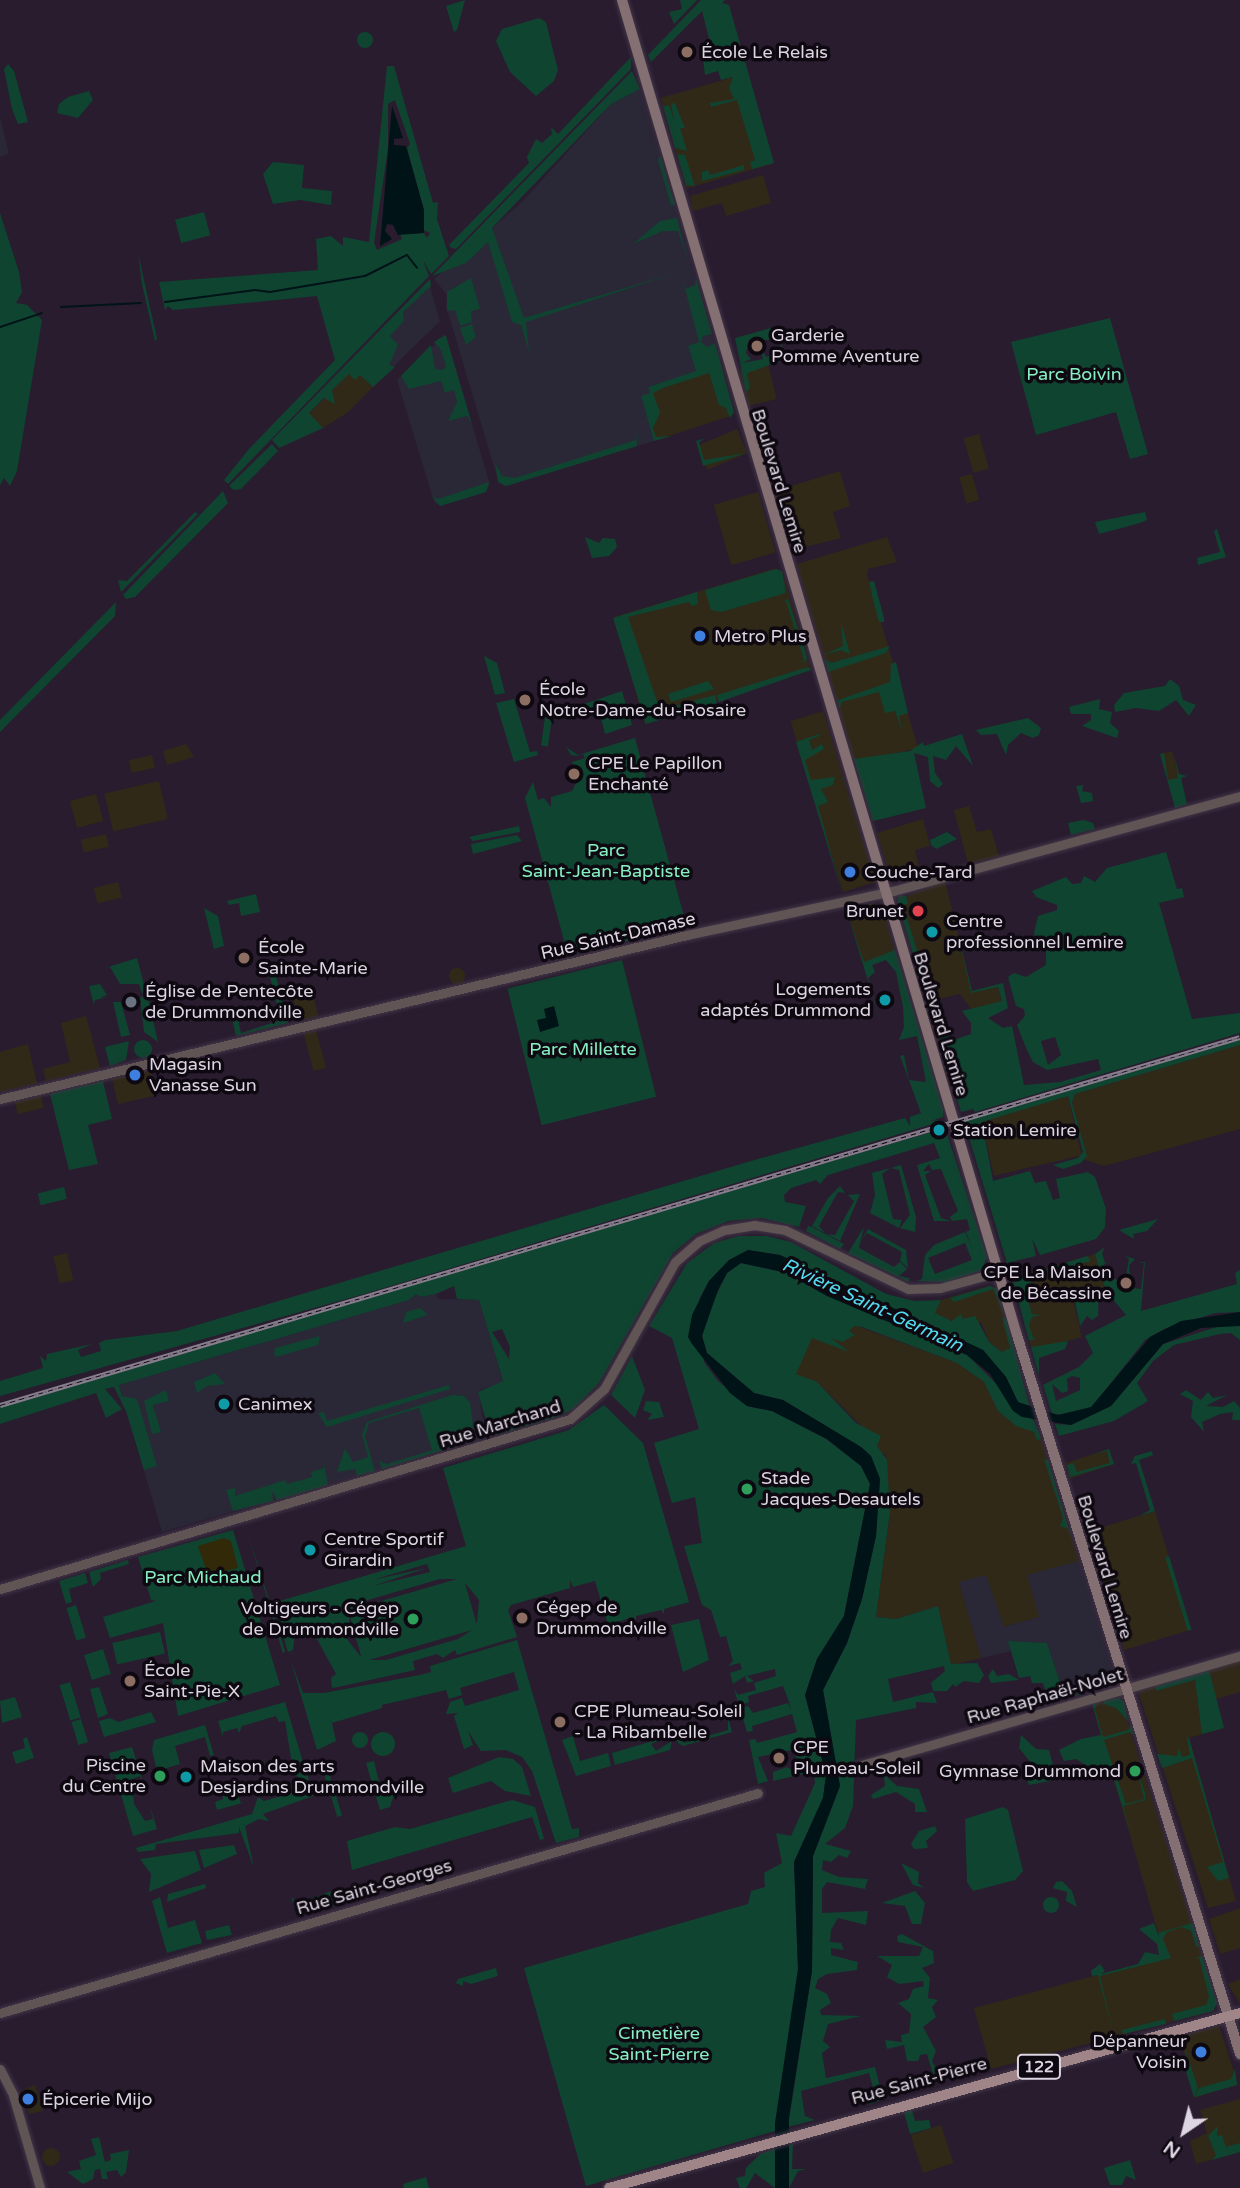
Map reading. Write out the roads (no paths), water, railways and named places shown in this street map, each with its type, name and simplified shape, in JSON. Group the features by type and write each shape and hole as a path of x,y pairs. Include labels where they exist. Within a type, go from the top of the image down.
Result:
{"main road":[{"name":"Boulevard Lemire","path":"622,0 998,1272 1126,1689 1234,2015 1240,2054"},
{"name":"Rue Saint-Pierre","path":"609,2188 1234,2015"}],"street":[{"name":"Rue Saint-Damase","path":"0,1099 885,892 1240,796"},
{"name":"Rue Marchand","path":"0,1590 570,1419 604,1390 675,1262 698,1241 724,1230 754,1225 785,1230 908,1289 940,1288 998,1272"},
{"name":"Rue Raphaël-Nolet","path":"858,1766 1240,1657"},
{"name":"Rue Saint-Georges","path":"0,2013 758,1793"},
{"path":"0,2069 13,2095 40,2188"}],"water":[{"path":"392,106 403,138 394,139 394,145 406,146 424,210 424,233 398,235 393,225 387,224 385,231 392,239 380,246"},
{"path":"554,1006 559,1026 540,1032 537,1020 546,1018 544,1009"},
{"name":"Rivière Saint-Germain","path":"748,1250 780,1255 983,1350 1006,1377 1018,1402 1058,1415 1091,1407 1150,1337 1181,1321 1240,1312 1240,1326 1201,1328 1163,1344 1111,1406 1071,1425 1022,1417 1013,1411 990,1374 967,1355 827,1296 787,1273 741,1263 727,1273 718,1290 702,1336 707,1353 754,1393 783,1400 861,1447 871,1456 880,1479 876,1536 862,1599 847,1643 823,1690 840,1786 813,1856 812,1971 789,2117 789,2188 775,2188 775,2123 798,1969 794,1862 823,1798 826,1775 805,1695 817,1659 844,1616 870,1484 861,1466 827,1439 772,1411 747,1406 730,1393 688,1337 692,1315 709,1281 729,1260"}],"waterway":[{"path":"165,302 255,290 270,292 365,276 407,255 417,268"},
{"path":"61,307 141,303"},
{"path":"0,327 42,313"}],"railway":[{"path":"0,1405 1240,1037"}],"place":[{"name":"École Le Relais","path":"687,52"},
{"name":"Garderie Pomme Aventure","path":"757,346"},
{"name":"Metro Plus","path":"700,636"},
{"name":"École Notre-Dame-du-Rosaire","path":"525,700"},
{"name":"CPE Le Papillon Enchanté","path":"574,774"},
{"name":"Couche-Tard","path":"850,872"},
{"name":"Brunet","path":"918,911"},
{"name":"Centre professionnel Lemire","path":"932,932"},
{"name":"École Sainte-Marie","path":"244,958"},
{"name":"Logements adaptés Drummond","path":"885,1000"},
{"name":"Église de Pentecôte de Drummondville","path":"131,1002"},
{"name":"Magasin Vanasse Sun","path":"135,1075"},
{"name":"Station Lemire","path":"939,1130"},
{"name":"CPE La Maison de Bécassine","path":"1126,1283"},
{"name":"Canimex","path":"224,1404"},
{"name":"Stade Jacques-Desautels","path":"747,1489"},
{"name":"Centre Sportif Girardin","path":"310,1550"},
{"name":"Cégep de Drummondville","path":"522,1618"},
{"name":"Voltigeurs - Cégep de Drummondville","path":"413,1619"},
{"name":"École Saint-Pie-X","path":"130,1681"},
{"name":"CPE Plumeau-Soleil - La Ribambelle","path":"560,1722"},
{"name":"CPE Plumeau-Soleil","path":"779,1758"},
{"name":"Gymnase Drummond","path":"1135,1771"},
{"name":"Piscine du Centre","path":"160,1776"},
{"name":"Maison des arts Desjardins Drummondville","path":"186,1777"},
{"name":"Dépanneur Voisin","path":"1201,2052"},
{"name":"Épicerie Mijo","path":"28,2099"}],"park label":[{"name":"Parc Boivin","path":"1074,374"},
{"name":"Parc Saint-Jean-Baptiste","path":"606,861"},
{"name":"Parc Millette","path":"583,1049"},
{"name":"Parc Michaud","path":"203,1577"},
{"name":"Cimetière Saint-Pierre","path":"659,2044"}]}
